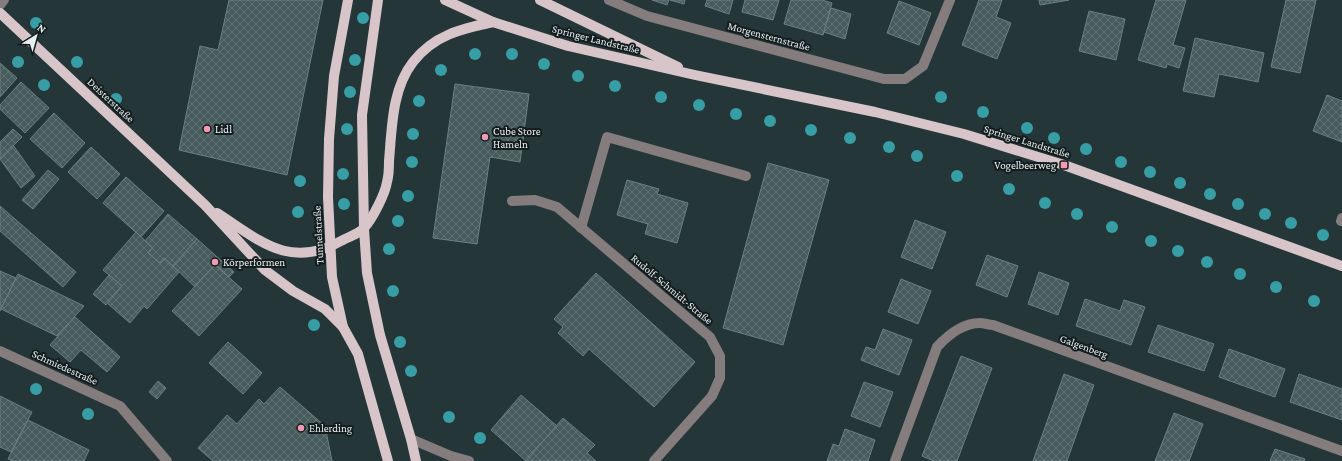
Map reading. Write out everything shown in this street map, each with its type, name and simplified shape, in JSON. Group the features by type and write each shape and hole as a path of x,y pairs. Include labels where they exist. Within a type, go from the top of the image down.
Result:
{"main road":[{"name":"Tunnelstraße","path":"348,0 334,76 332,107 328,197 332,277 343,328 358,354 388,461"},
{"path":"378,0 362,115 364,229 367,273 380,335 411,439 416,461"},
{"name":"Springer Landstraße","path":"445,0 492,22 568,46 875,112 964,134 1064,165 1342,266"},
{"name":"Springer Landstraße","path":"540,0 695,74"},
{"name":"Deisterstraße","path":"0,13 205,205 265,270 293,291 324,309 343,328"},
{"path":"364,229 376,211 387,182 394,106 402,79 413,62 430,44 443,36 465,28 492,22"},
{"name":"Deisterstraße","path":"205,205 269,246 295,253 306,254 330,247 364,229"}],"street":[{"path":"0,5 4,0"},
{"name":"Morgensternstraße","path":"609,0 647,16 884,79 905,79 923,66 950,0"},
{"path":"581,228 607,137 746,176"},
{"name":"Rudolf-Schmidt-Straße","path":"512,201 535,200 557,207 710,337 720,356 720,378 712,396 654,461"},
{"name":"Galgenberg","path":"895,461 937,347 949,334 964,327 980,323 993,325 1342,452"},
{"name":"Schmiedestraße","path":"0,351 120,406 167,461"},
{"path":"411,439 451,456 469,461"}],"building":[{"path":"229,0 323,0 287,175 179,150 200,46 218,50"},
{"path":"652,0 669,0 667,5"},
{"path":"670,0 685,0 684,4"},
{"path":"707,0 733,0 729,14 705,6"},
{"path":"745,0 779,0 773,20 742,12"},
{"path":"791,0 822,0 832,3 823,35 784,24"},
{"path":"979,0 1002,0 996,17 1011,23 997,59 962,45"},
{"path":"1039,0 1069,0 1040,5"},
{"path":"1156,0 1186,0 1173,45 1185,48 1179,68 1167,64 1166,68 1138,60"},
{"path":"1286,0 1316,0 1300,73 1271,67"},
{"path":"899,1 931,13 919,45 887,33"},
{"path":"831,8 851,14 845,39 824,32"},
{"path":"1089,11 1125,19 1116,60 1079,51"},
{"path":"1195,38 1264,53 1258,82 1219,74 1214,97 1183,91"},
{"path":"0,63 17,78 0,97"},
{"path":"21,82 49,108 25,133 0,109 0,105"},
{"path":"455,84 529,94 520,162 490,157 477,244 433,238"},
{"path":"1327,95 1342,101 1342,142 1313,131"},
{"path":"54,113 85,143 62,168 30,139"},
{"path":"13,129 22,137 0,159 0,142"},
{"path":"13,145 35,176 21,188 0,159"},
{"path":"91,147 120,174 97,199 68,172"},
{"path":"768,163 829,180 783,345 723,328"},
{"path":"48,170 59,179 33,209 22,200"},
{"path":"126,177 164,211 141,237 103,203"},
{"path":"627,180 659,189 657,194 688,203 677,243 645,234 648,224 617,215"},
{"path":"0,206 76,272 63,287 0,231"},
{"path":"168,214 197,239 173,266 164,258 160,263 148,253 153,248 145,241"},
{"path":"915,220 946,232 932,269 901,257"},
{"path":"136,232 153,248 148,253 160,263 164,258 179,272 147,309 144,306 130,323 107,303 122,286 103,270"},
{"path":"197,239 234,272 229,277 215,265 195,287 173,266"},
{"path":"987,255 1018,266 1007,297 976,285"},
{"path":"215,265 242,289 199,336 172,311"},
{"path":"0,271 16,278 0,311"},
{"path":"1039,272 1069,283 1058,315 1028,304"},
{"path":"596,273 695,362 654,407 589,349 583,356 558,333 563,327 554,319"},
{"path":"18,274 84,306 57,336 1,309"},
{"path":"109,275 122,286 106,305 93,294"},
{"path":"901,279 931,291 918,324 888,312"},
{"path":"1085,299 1120,311 1124,300 1145,307 1131,345 1076,326"},
{"path":"75,317 120,357 107,372 81,350 70,362 50,345"},
{"path":"1158,325 1214,344 1204,371 1148,352"},
{"path":"883,329 912,340 899,375 861,360 866,347 875,350"},
{"path":"228,342 262,373 243,394 209,363"},
{"path":"1229,349 1285,369 1275,397 1219,377"},
{"path":"961,356 992,368 957,461 934,461 922,456"},
{"path":"1064,374 1094,385 1067,461 1033,461"},
{"path":"1299,374 1342,389 1342,420 1290,402"},
{"path":"158,381 166,388 157,399 149,392"},
{"path":"864,382 893,392 880,427 851,416"},
{"path":"280,387 325,426 332,461 213,461 198,448 227,415 237,424 259,399 264,404"},
{"path":"521,395 557,426 526,461 491,430"},
{"path":"0,396 32,412 11,452 0,447"},
{"path":"1174,413 1203,424 1189,461 1155,461"},
{"path":"563,418 595,445 587,453 596,461 526,461"},
{"path":"28,420 89,450 84,461 12,461 8,459"},
{"path":"845,429 875,440 868,461 827,461 833,444 839,446"},
{"path":"1275,449 1305,459 1304,461 1270,461"}],"place":[{"name":"Lidl","path":"207,129"},
{"name":"Cube Store Hameln","path":"485,137"},
{"name":"Vogelbeerweg","path":"1064,165"},
{"name":"Körperformen","path":"215,262"},
{"name":"Ehlerding","path":"301,428"}]}
